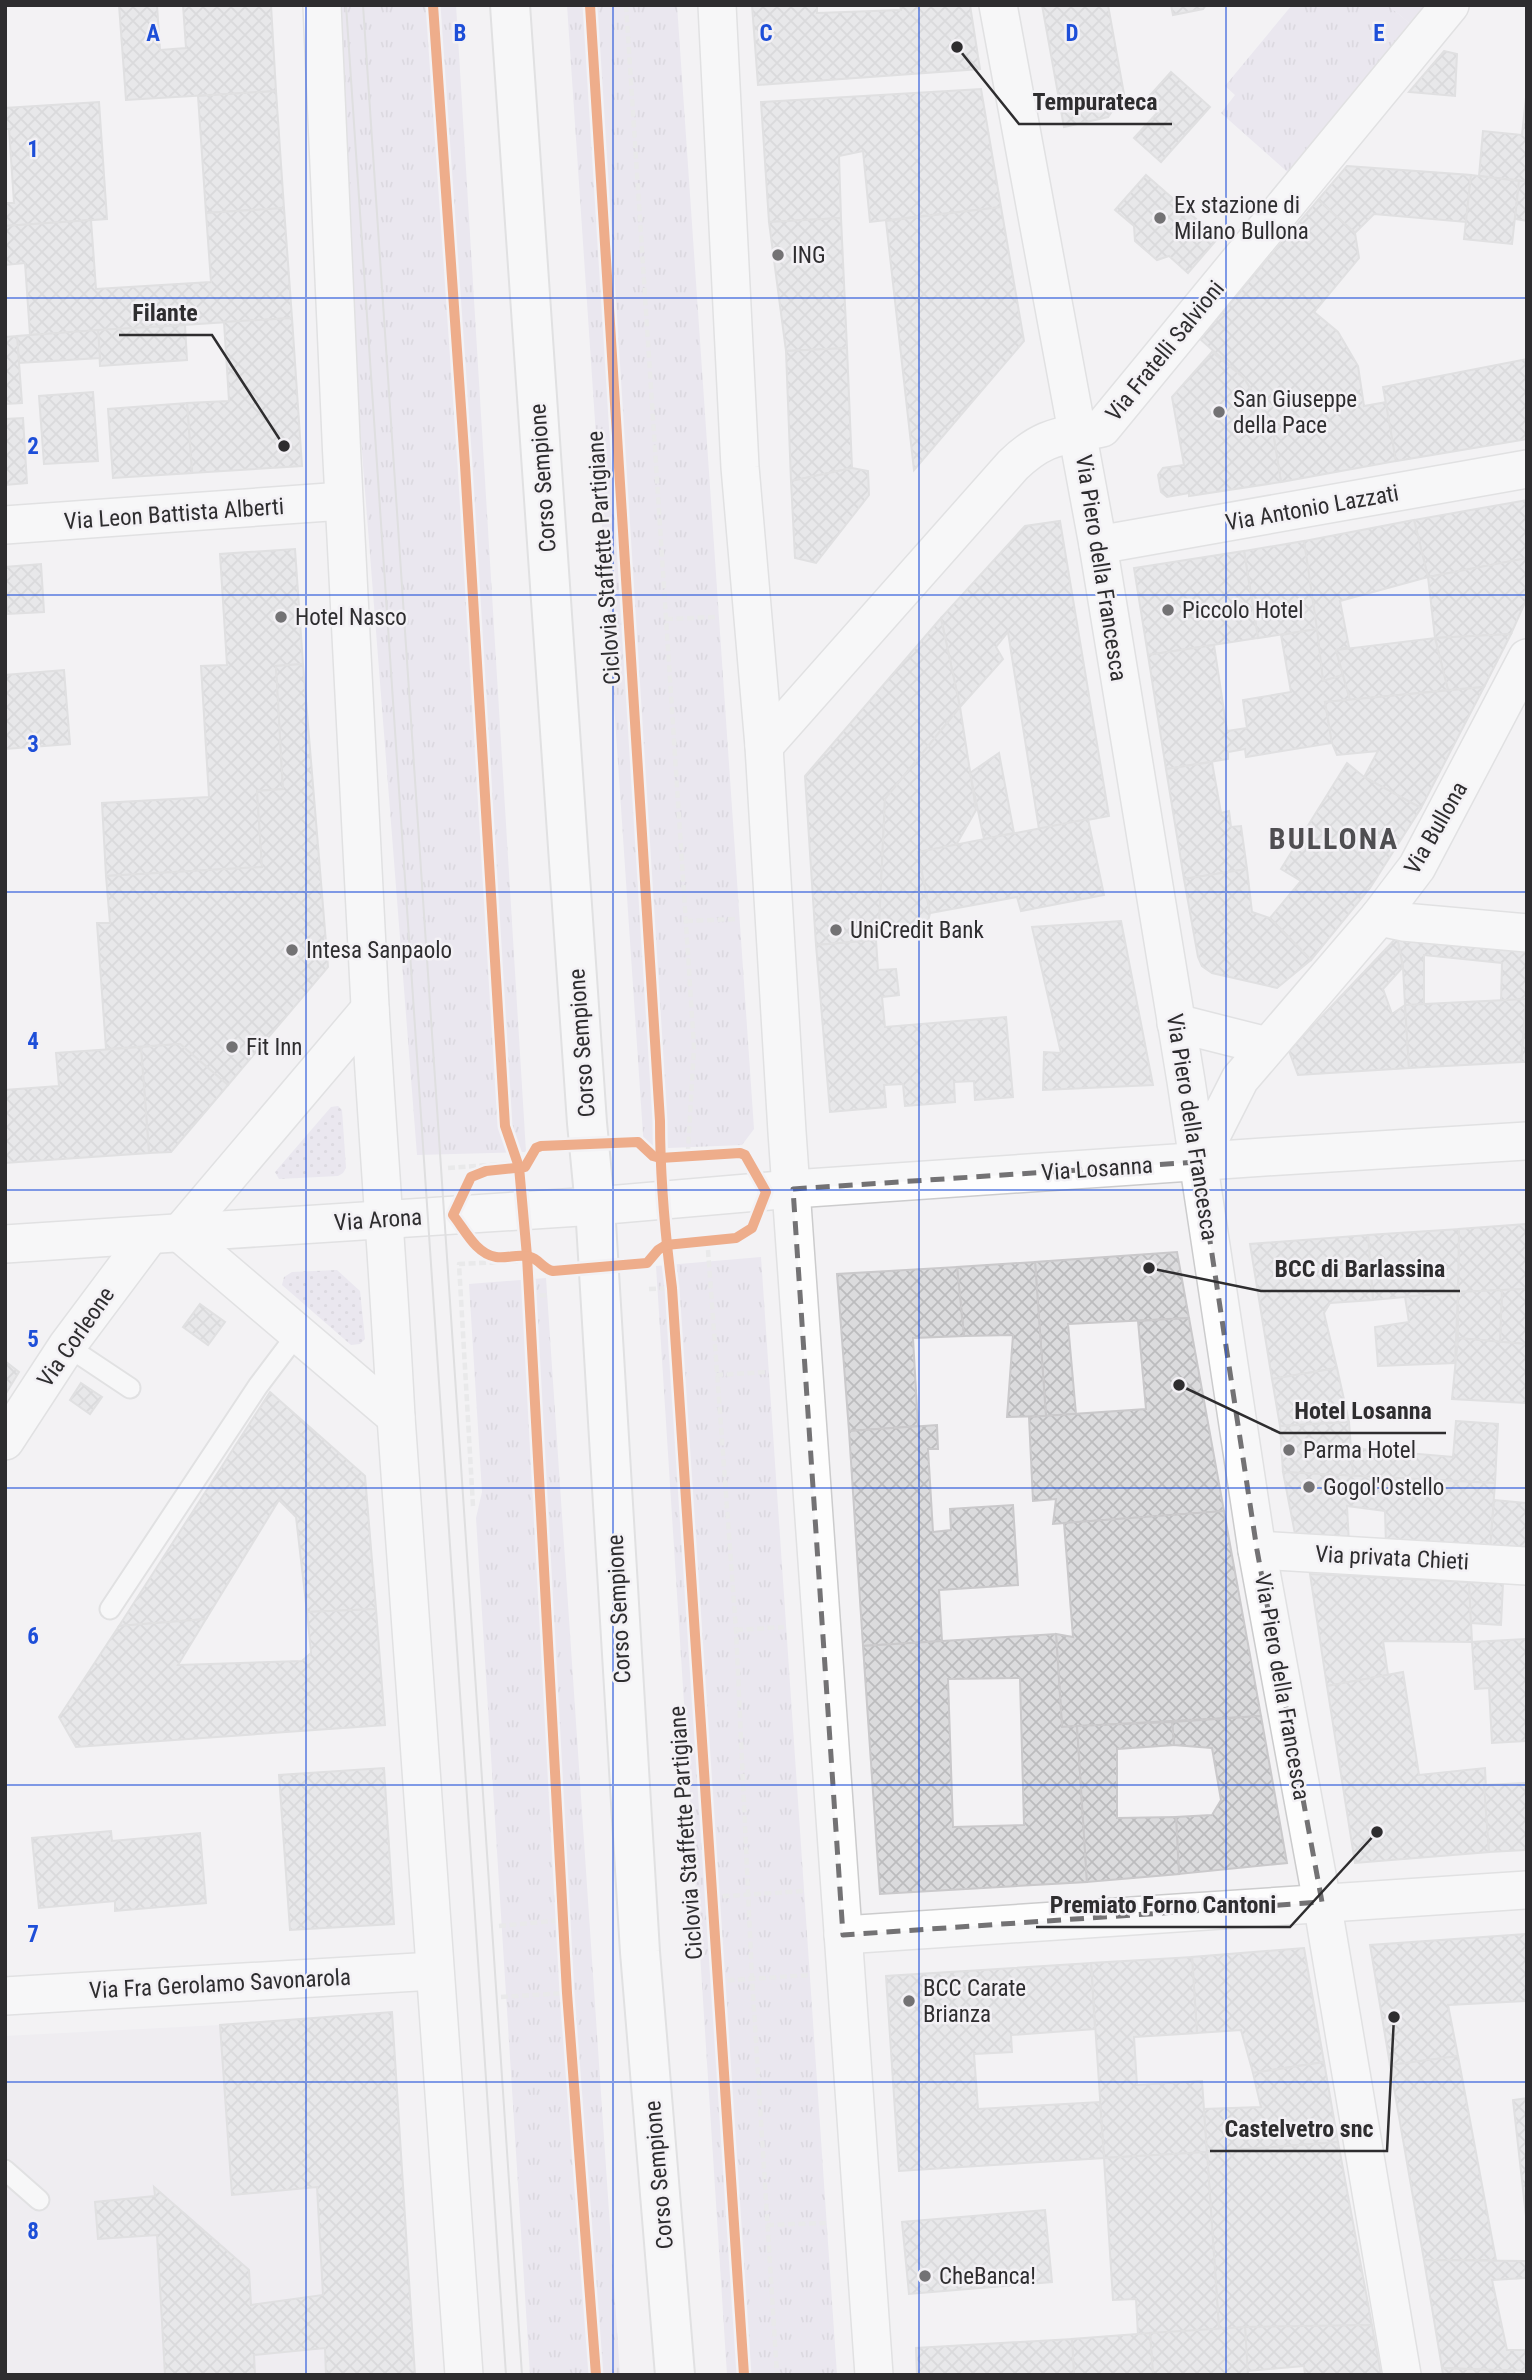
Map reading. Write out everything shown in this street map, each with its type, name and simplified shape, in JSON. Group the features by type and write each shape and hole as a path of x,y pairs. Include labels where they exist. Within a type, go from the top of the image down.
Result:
{"main road":[{"name":"Corso Sempione","path":"510,5 595,1206 640,1952 676,2375"}],"street":[{"path":"322,5 343,501 370,1009 434,1970 464,2375"},
{"path":"717,5 740,467 764,747 874,2375"},
{"name":"Via Piero della Francesca","path":"998,5 1098,545 1198,1162 1257,1550 1322,1902 1402,2375"},
{"name":"Via Fratelli Salvioni","path":"764,747 1013,465 1046,439 1102,428 1450,5"},
{"name":"Via Antonio Lazzati","path":"1098,545 1527,469"},
{"name":"Via Leon Battista Alberti","path":"5,525 343,501"},
{"name":"Via Bullona","path":"1198,1162 1240,1079 1379,917 1417,867 1527,658"},
{"path":"1379,917 1403,922 1527,933"},
{"path":"370,1009 165,1234 298,1334 396,1417"},
{"path":"1176,1023 1267,1046"},
{"name":"Via Losanna","path":"793,1189 1527,1141"},
{"name":"Via Arona","path":"5,1244 595,1206 793,1189"},
{"name":"Via Corleone","path":"5,1441 67,1346 165,1234"},
{"name":"Via privata Chieti","path":"1257,1550 1527,1566"},
{"path":"844,1935 1527,1890"},
{"name":"Via Fra Gerolamo Savonarola","path":"5,1996 434,1970"}],"lane":[{"path":"110,1609 258,1386 298,1334"},
{"path":"67,1346 130,1388"},
{"path":"5,2170 39,2200"}],"path":[{"path":"626,5 694,1047 684,1154 704,1155"},
{"path":"666,619 724,616"},
{"path":"686,921 743,918"},
{"path":"514,1151 521,1166 530,1310"},
{"path":"448,1168 521,1166"},
{"path":"521,1166 486,1171 471,1177 453,1215 482,1252 528,1271 549,1295"},
{"path":"698,1241 709,1245 716,1375 736,1630 752,1978 777,2375"},
{"path":"473,1506 459,1264 528,1271 540,1264"},
{"path":"649,1289 671,1282 673,1302"},
{"path":"716,1375 775,1371"},
{"path":"736,1630 792,1626"},
{"path":"712,1897 809,1891"},
{"path":"562,1906 564,1932"},
{"path":"499,1926 563,1920"},
{"path":"717,1981 815,1974"},
{"path":"566,1980 568,2006"},
{"path":"501,1997 567,1993"},
{"path":"767,2225 832,2223"}],"highlighted area":[{"path":"1198,1162 1257,1550 1322,1902 843,1935 793,1189"}],"shaded area":[{"path":"392,2012 415,2375 5,2375 5,2036 220,2025"}],"green space":[{"path":"327,5 456,5 526,1152 417,1155"},
{"path":"567,5 677,5 754,1129 742,1145 644,1149"},
{"path":"1292,5 1388,5 1415,28 1292,176 1221,113 1235,95 1225,86"},
{"path":"1388,5 1435,5 1415,28"},
{"path":"338,1106 342,1110 346,1168 343,1173 338,1176 279,1179 275,1172 331,1107"},
{"path":"761,1257 837,2375 727,2375 656,1266"},
{"path":"337,1270 360,1291 365,1339 360,1344 351,1345 282,1285 284,1277 292,1272"},
{"path":"546,1278 620,2375 530,2375 476,1518 482,1492 469,1284"}],"building":[{"path":"119,5 157,5 160,50 186,48 183,5 271,5 276,91 126,100"},
{"path":"752,5 817,5 817,13 901,10 900,5 970,5 980,69 758,85"},
{"path":"1042,5 1108,5 1124,94 1108,117 1064,127"},
{"path":"1171,5 1206,5 1203,9 1173,15"},
{"path":"1444,51 1457,54 1455,96 1409,92"},
{"path":"1171,72 1210,107 1161,162 1134,138 1157,113 1145,101"},
{"path":"981,89 1001,207 870,222 863,151 839,156 841,218 769,222 761,102"},
{"path":"276,91 284,208 206,213 198,96"},
{"path":"1526,97 1527,181 1479,176 1483,131 1522,135"},
{"path":"99,102 107,219 5,226 5,203 14,203 5,108"},
{"path":"1347,166 1471,175 1466,222 1374,214 1355,233 1318,200"},
{"name":"Ex stazione di Milano Bullona","path":"1146,175 1218,238 1188,273 1169,256 1157,260 1135,241 1134,226 1115,210"},
{"path":"1471,175 1519,181 1512,244 1464,239"},
{"path":"1519,181 1527,181 1527,221 1515,219"},
{"path":"1318,200 1355,233 1359,258 1314,312 1338,332 1358,366 1364,406 1387,402 1396,461 1281,482 1272,426 1244,378 1200,339"},
{"path":"1001,207 1024,341 914,470 886,221"},
{"path":"284,208 292,318 30,335 25,263 5,265 5,226 91,220 96,289 211,282 206,213"},
{"path":"841,218 847,348 786,351 769,222"},
{"path":"292,318 302,466 192,473 187,403 229,401 224,322"},
{"path":"185,325 187,360 100,366 98,330"},
{"path":"98,330 100,358 19,363 17,336"},
{"path":"17,336 22,403 5,404 5,337"},
{"path":"847,348 852,468 791,481 786,351"},
{"name":"San Giuseppe della Pace","path":"1212,352 1244,378 1272,426 1281,482 1167,497 1161,492 1158,475 1163,468 1184,465 1172,397"},
{"path":"1527,359 1527,439 1396,461 1383,387"},
{"path":"93,392 98,461 44,464 39,396"},
{"path":"187,403 192,473 113,478 108,409"},
{"path":"23,418 27,483 5,485 5,419"},
{"path":"852,468 868,471 869,495 816,563 795,558 791,481"},
{"path":"1527,500 1527,558 1428,577 1414,520"},
{"path":"1414,520 1428,577 1340,601 1349,647 1336,650 1343,675 1323,681 1304,541"},
{"path":"1060,521 1109,816 1039,829 1008,632 996,647 1003,659 960,707 941,618 1025,526"},
{"path":"1304,541 1317,629 1258,638 1244,551"},
{"path":"295,549 303,664 276,666 283,789 257,791 262,867 106,876 102,803 209,797 201,666 227,665 220,554"},
{"path":"1244,551 1258,638 1148,655 1134,568"},
{"path":"1527,558 1527,598 1511,634 1435,638 1428,577"},
{"path":"41,564 44,612 7,614 5,567"},
{"path":"941,618 960,707 885,799 879,927 876,940 816,945 805,776"},
{"path":"1317,629 1323,681 1343,675 1350,700 1325,702 1332,743 1246,757 1245,749 1228,752 1228,759 1166,769 1148,655 1214,645 1227,731 1247,728 1243,700 1291,692 1281,635"},
{"path":"1511,634 1484,687 1448,690 1435,638"},
{"path":"1435,638 1448,690 1350,700 1336,650"},
{"path":"303,664 328,967 228,1085 180,1044 106,1049 97,923 110,923 106,876 262,867 257,791 283,789 276,666"},
{"path":"64,670 70,744 5,749 5,675"},
{"path":"1484,687 1421,808 1364,777 1378,751 1337,755 1332,743 1325,702"},
{"path":"960,707 976,810 956,845 918,852 930,913 927,926 879,927 885,799"},
{"path":"999,753 1014,833 984,839 970,773"},
{"path":"1212,762 1221,813 1229,811 1231,827 1241,826 1247,869 1184,879 1166,769"},
{"path":"1347,763 1364,777 1421,808 1370,888 1311,960 1270,918 1301,881 1281,869"},
{"path":"1088,819 1104,895 1021,911 1017,897 930,913 918,852"},
{"path":"1247,869 1252,912 1270,918 1311,960 1277,988 1212,973 1202,966 1198,957 1184,879"},
{"path":"1121,921 1153,1085 1043,1090 1044,1052 1061,1053 1032,927"},
{"path":"1397,937 1527,948 1526,999 1501,1001 1502,963 1424,955 1424,1005 1405,1005 1403,967"},
{"path":"1397,937 1403,967 1383,989 1392,1014 1405,1005 1409,1068 1298,1075 1289,1051"},
{"path":"876,940 878,970 896,969 899,995 882,997 885,1027 1006,1017 1013,1097 975,1100 974,1081 954,1082 955,1102 905,1106 903,1084 884,1085 886,1107 830,1112 816,945"},
{"path":"1526,999 1527,1062 1521,1062"},
{"path":"1526,999 1521,1062 1409,1068 1405,1005"},
{"path":"180,1044 228,1085 171,1152 149,1153 141,1047"},
{"path":"141,1047 149,1153 5,1163 5,1090 59,1086 56,1053"},
{"path":"1527,1224 1527,1289 1458,1292 1459,1229"},
{"path":"1459,1229 1458,1292 1373,1300 1368,1235"},
{"path":"1368,1235 1373,1300 1330,1303 1324,1313 1337,1368 1272,1379 1250,1244"},
{"path":"1177,1252 1189,1318 1068,1324 1076,1414 1046,1416 1035,1262"},
{"path":"1035,1262 1046,1416 1007,1417 1013,1335 964,1336 957,1267"},
{"path":"957,1267 964,1336 913,1338 918,1426 849,1431 837,1274"},
{"path":"1527,1289 1527,1344 1500,1342 1502,1290"},
{"path":"1502,1290 1500,1342 1458,1338 1458,1292"},
{"path":"1458,1292 1455,1363 1378,1366 1375,1327 1409,1322 1405,1297"},
{"path":"200,1304 225,1322 208,1345 183,1327"},
{"path":"1189,1318 1224,1511 1053,1524 1056,1499 1033,1501 1029,1417 1146,1409 1138,1321"},
{"path":"1458,1338 1527,1344 1527,1403 1452,1399"},
{"path":"5,1361 19,1372 5,1395"},
{"path":"1337,1368 1349,1422 1280,1426 1272,1379"},
{"path":"81,1383 102,1397 90,1414 70,1400"},
{"path":"270,1392 365,1476 376,1609 307,1612 296,1517 279,1500 206,1619 119,1626"},
{"path":"1456,1421 1498,1424 1495,1483 1353,1476 1351,1448 1453,1457"},
{"path":"1349,1422 1353,1476 1283,1472 1280,1426"},
{"path":"937,1425 938,1449 928,1449 933,1532 951,1530 950,1509 1013,1505 1018,1585 939,1590 942,1641 863,1646 849,1431"},
{"path":"1283,1472 1495,1483 1490,1551 1386,1545 1385,1511 1347,1506 1349,1544 1296,1539"},
{"path":"1494,1500 1527,1503 1527,1553 1490,1551"},
{"path":"1224,1511 1261,1716 1062,1727 1056,1634 1073,1637 1064,1523"},
{"path":"1310,1574 1469,1582 1472,1642 1383,1641 1388,1675 1327,1686"},
{"path":"1469,1582 1503,1583 1501,1625 1471,1623"},
{"path":"376,1609 385,1725 76,1747 59,1717 119,1626 206,1619 178,1665 302,1661 311,1653 307,1612"},
{"path":"1056,1634 1062,1727 1077,1726 1087,1882 880,1894 863,1646","holes":["1020,1678 1024,1825 953,1827 948,1679"]},
{"path":"1527,1639 1527,1741 1492,1743 1489,1688 1475,1689 1472,1642"},
{"path":"1403,1672 1419,1775 1485,1768 1489,1852 1355,1863 1327,1686"},
{"path":"1261,1716 1287,1863 1179,1874 1176,1817 1212,1815 1221,1800 1212,1748 1174,1745 1172,1722"},
{"path":"1172,1722 1174,1745 1117,1749 1117,1818 1176,1817 1179,1874 1087,1882 1077,1726"},
{"path":"384,1768 394,1924 290,1930 279,1775"},
{"path":"1527,1783 1527,1850 1489,1852 1484,1785"},
{"path":"111,1831 112,1841 200,1833 206,1903 115,1911 115,1901 39,1908 32,1838"},
{"path":"1527,1934 1527,2001 1448,2005 1458,2056 1390,2065 1370,1945"},
{"path":"1304,1948 1324,2062 1253,2073 1241,2030 1197,2033 1192,1957"},
{"path":"1192,1957 1197,2033 1134,2037 1137,2085 1202,2081 1207,2152 1104,2158 1091,1963"},
{"path":"1091,1963 1095,2029 1011,2035 1012,2052 974,2054 978,2109 1100,2102 1104,2158 899,2171 886,1976"},
{"path":"392,2012 415,2375 326,2375 325,2348 254,2355 255,2375 165,2375 157,2235 98,2239 95,2202 155,2196 154,2187 249,2270 251,2305 323,2295 317,2187 232,2195 220,2025"},
{"path":"1458,2056 1496,2260 1424,2260 1390,2065"},
{"path":"1324,2062 1338,2142 1207,2152 1204,2109 1261,2107 1253,2073"},
{"path":"1527,2098 1527,2225 1513,2100"},
{"path":"1338,2142 1372,2325 1219,2329 1207,2152"},
{"path":"1207,2152 1219,2329 1138,2335 1136,2299 1113,2300 1104,2158"},
{"path":"1045,2210 1052,2282 909,2294 902,2222"},
{"path":"1424,2260 1527,2261 1527,2278 1492,2280 1507,2350 1527,2350 1527,2371 1442,2368"},
{"path":"1372,2325 1381,2375 1305,2375 1304,2366 1247,2371 1245,2327"},
{"path":"1245,2327 1248,2375 1153,2375 1150,2333"},
{"path":"1150,2333 1153,2375 1074,2375 1072,2339"},
{"path":"1072,2339 1074,2375 917,2375 916,2348"},
{"path":"1442,2368 1514,2371 1515,2375 1443,2375"}],"tram line":[{"path":"346,5 506,2375"},
{"path":"363,5 522,2375"}],"cycle path":[{"path":"433,5 465,465 505,1126 519,1167 527,1256 567,1993 596,2375"},
{"name":"Ciclovia Staffette Partigiane","path":"590,5 662,1184 672,1288 744,2375"},
{"path":"638,1142 653,1156 660,1158 740,1153 745,1155 766,1192 752,1228 736,1238 666,1245 647,1263 553,1271 526,1256 489,1255 472,1240 453,1215 471,1177 486,1171 525,1167 536,1148 541,1146 638,1142"}],"place":[{"name":"Tempurateca","path":"957,47"},
{"name":"Ex stazione di Milano Bullona","path":"1160,218"},
{"name":"ING","path":"778,255"},
{"name":"San Giuseppe della Pace","path":"1219,412"},
{"name":"Filante","path":"284,446"},
{"name":"Piccolo Hotel","path":"1168,610"},
{"name":"Hotel Nasco","path":"281,617"},
{"name":"UniCredit Bank","path":"836,930"},
{"name":"Intesa Sanpaolo","path":"292,950"},
{"name":"Fit Inn","path":"232,1047"},
{"name":"BCC di Barlassina","path":"1149,1268"},
{"name":"Hotel Losanna","path":"1179,1385"},
{"name":"Parma Hotel","path":"1289,1450"},
{"name":"Gogol'Ostello","path":"1309,1487"},
{"name":"Premiato Forno Cantoni","path":"1377,1832"},
{"name":"BCC Carate Brianza","path":"909,2001"},
{"name":"Castelvetro snc","path":"1394,2017"},
{"name":"CheBanca!","path":"925,2276"}],"district":[{"name":"BULLONA","path":"1334,838"}]}
